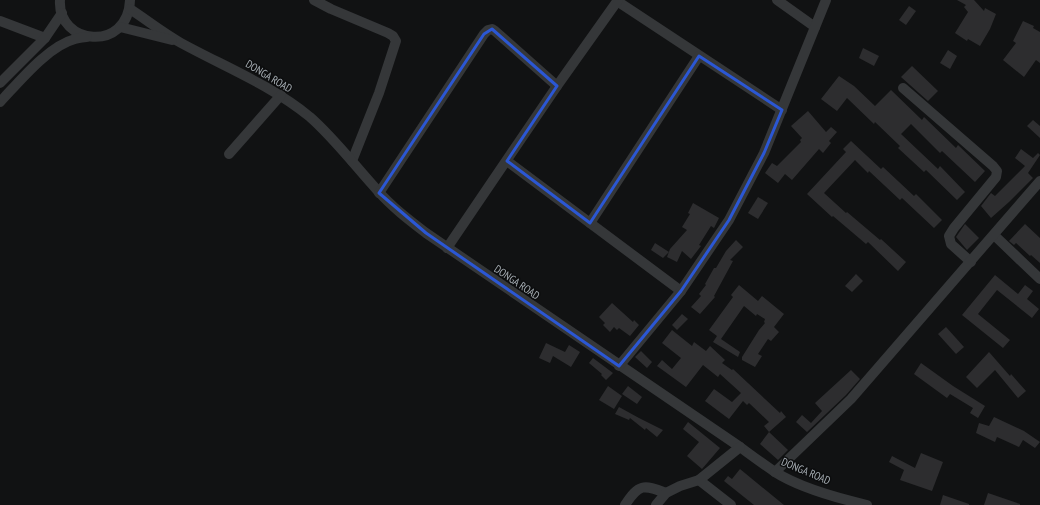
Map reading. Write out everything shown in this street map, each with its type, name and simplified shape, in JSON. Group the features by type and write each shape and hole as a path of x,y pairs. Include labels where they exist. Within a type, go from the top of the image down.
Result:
{"street":[{"path":"60,0 62,13 66,22 72,29 89,37"},
{"path":"314,0 331,9 388,33 396,40 379,93 352,161"},
{"path":"447,248 617,0 782,110"},
{"path":"777,0 815,27"},
{"path":"619,366 681,291 729,220 764,153 826,0"},
{"path":"0,102 42,58 59,46 74,39 106,36 120,27 126,19 130,2 180,42"},
{"path":"0,83 45,38 62,13"},
{"path":"0,21 45,38"},
{"path":"120,27 180,42"},
{"path":"380,193 488,30 492,29 495,31 557,86"},
{"name":"DONGA ROAD","path":"180,42 281,95 329,135 380,193 404,217 775,472 807,487 867,505"},
{"path":"590,223 699,56"},
{"path":"902,88 997,171 996,177 949,236 951,244 970,262"},
{"path":"230,154 281,95"},
{"path":"507,161 681,291"},
{"path":"775,472 851,399 970,262 1038,188"},
{"path":"994,235 1040,279"},
{"path":"656,505 666,494 680,486 699,480 740,447"},
{"path":"699,480 730,504"},
{"path":"625,505 634,493 643,487 652,488 666,494"}],"highlighted area":[{"path":"492,29 557,86 507,161 590,223 699,56 782,110 764,153 729,220 681,291 619,366 426,233 379,193 484,34"}],"building":[{"path":"957,0 974,0 984,11 985,8 996,14 990,29 980,46 968,39 967,41 955,33 968,12 964,7 966,5"},
{"path":"909,6 916,11 906,25 899,20"},
{"path":"1023,21 1034,26 1033,28 1040,32 1040,63 1036,60 1024,77 1003,60 1016,43 1013,41"},
{"path":"863,48 879,56 874,66 859,58"},
{"path":"948,50 957,56 950,69 940,63"},
{"path":"912,66 938,91 928,101 901,77"},
{"path":"839,76 854,86 875,106 891,90 922,120 924,117 956,148 958,145 985,171 975,182 942,151 940,153 911,124 901,134 938,169 940,166 965,192 957,200 926,170 924,172 898,148 900,146 847,98 837,111 821,99"},
{"path":"808,111 826,132 831,127 837,132 829,141 831,143 823,153 819,149 792,180 785,174 778,183 765,173 772,163 777,166 801,142 800,140 802,138 791,126"},
{"path":"1033,120 1040,126 1040,138 1027,126"},
{"path":"851,141 881,169 883,167 914,196 916,194 942,220 934,228 902,198 900,200 855,160 824,193 846,213 847,212 880,240 881,239 906,262 898,271 868,242 866,244 833,216 832,217 807,194 846,152 843,149"},
{"path":"1021,149 1033,158 1038,153 1040,155 1028,173 1033,178 991,218 981,206 991,193 995,196 1025,166 1015,158"},
{"path":"758,197 768,203 758,219 748,213"},
{"path":"693,203 719,218 714,228 711,226 699,245 701,246 691,259 682,251 677,262 667,257 670,249 687,230 682,227 690,214 688,213"},
{"path":"965,224 979,238 967,250 956,237"},
{"path":"1025,224 1040,238 1040,263 1016,243 1014,245 1009,241"},
{"path":"736,240 743,247 730,260 733,261 714,296 715,297 700,314 691,307 701,296 699,294 706,285 705,284 714,268 716,268 726,251"},
{"path":"655,243 669,252 663,258 651,250"},
{"path":"856,274 863,281 852,292 845,286"},
{"path":"995,275 1018,294 1025,285 1033,291 1027,299 1039,309 1032,318 997,290 978,314 1010,340 1003,348 962,315"},
{"path":"739,285 758,301 762,296 784,314 774,327 779,332 771,341 768,339 758,354 762,356 755,367 742,360 742,357 765,323 765,319 757,314 756,316 744,306 721,339 740,352 738,357 713,342 717,336 709,330 733,297 731,295"},
{"path":"612,303 633,322 634,320 639,325 630,336 619,328 617,330 614,327 610,332 603,325 605,323 599,317"},
{"path":"682,314 688,319 677,330 672,325"},
{"path":"946,327 964,347 956,354 938,334"},
{"path":"672,330 692,346 694,342 706,351 710,346 725,360 722,363 732,370 733,369 786,417 769,432 764,426 769,422 749,403 747,405 743,401 729,419 705,401 714,389 732,402 741,393 720,374 718,377 703,365 686,387 657,366 662,360 672,369 681,358 662,343"},
{"path":"546,343 565,352 569,345 580,352 571,367 553,356 550,363 539,358"},
{"path":"641,351 652,362 647,368 635,357"},
{"path":"989,352 1010,376 1011,374 1026,391 1018,398 995,370 977,388 966,377"},
{"path":"593,358 613,373 606,380 601,375 602,374 589,363"},
{"path":"921,363 953,386 985,406 978,418 970,413 973,408 950,394 947,398 914,374"},
{"path":"851,370 860,379 846,395 807,432 796,422 802,415 811,423 822,411 815,403"},
{"path":"608,386 622,396 614,409 599,400"},
{"path":"628,386 642,397 637,404 622,394"},
{"path":"619,407 663,430 657,437 630,418 629,420 615,414"},
{"path":"994,417 1024,431 1040,442 1035,448 1023,440 1019,447 997,437 995,442 976,433 979,423 989,426"},
{"path":"688,422 720,448 702,469 687,456 699,442 683,429"},
{"path":"769,432 788,450 778,460 760,444"},
{"path":"921,453 943,462 932,491 900,480 904,470 889,462 892,456 915,468"},
{"path":"740,469 784,505 754,505 724,481 728,476 732,479"},
{"path":"988,493 1020,504 1020,505 984,505"},
{"path":"943,495 969,504 969,505 940,505"}]}
